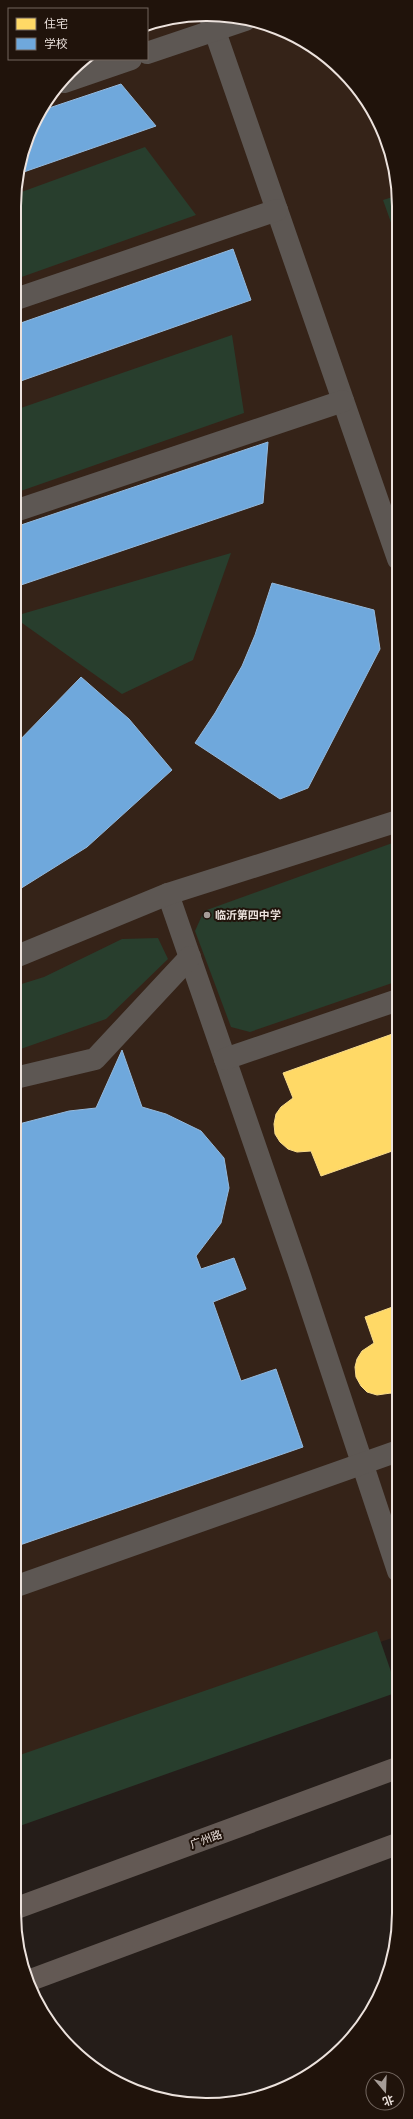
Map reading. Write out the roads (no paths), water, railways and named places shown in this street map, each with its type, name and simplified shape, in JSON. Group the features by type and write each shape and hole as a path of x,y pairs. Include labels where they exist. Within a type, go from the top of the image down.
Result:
{"main road":[{"name":"广州路","path":"21,1906 392,1770"},
{"path":"34,1979 392,1846"}],"street":[{"path":"148,54 212,24 226,22"},
{"path":"212,24 392,542"},
{"path":"71,80 128,60"},
{"path":"21,297 277,210"},
{"path":"21,509 343,401"},
{"path":"21,955 168,894 392,823"},
{"path":"168,894 392,1553"},
{"path":"21,1077 95,1059 190,957"},
{"path":"225,1059 392,1002"},
{"path":"21,1585 392,1453"}],"place":[{"name":"临沂第四中学","path":"207,915"}]}
